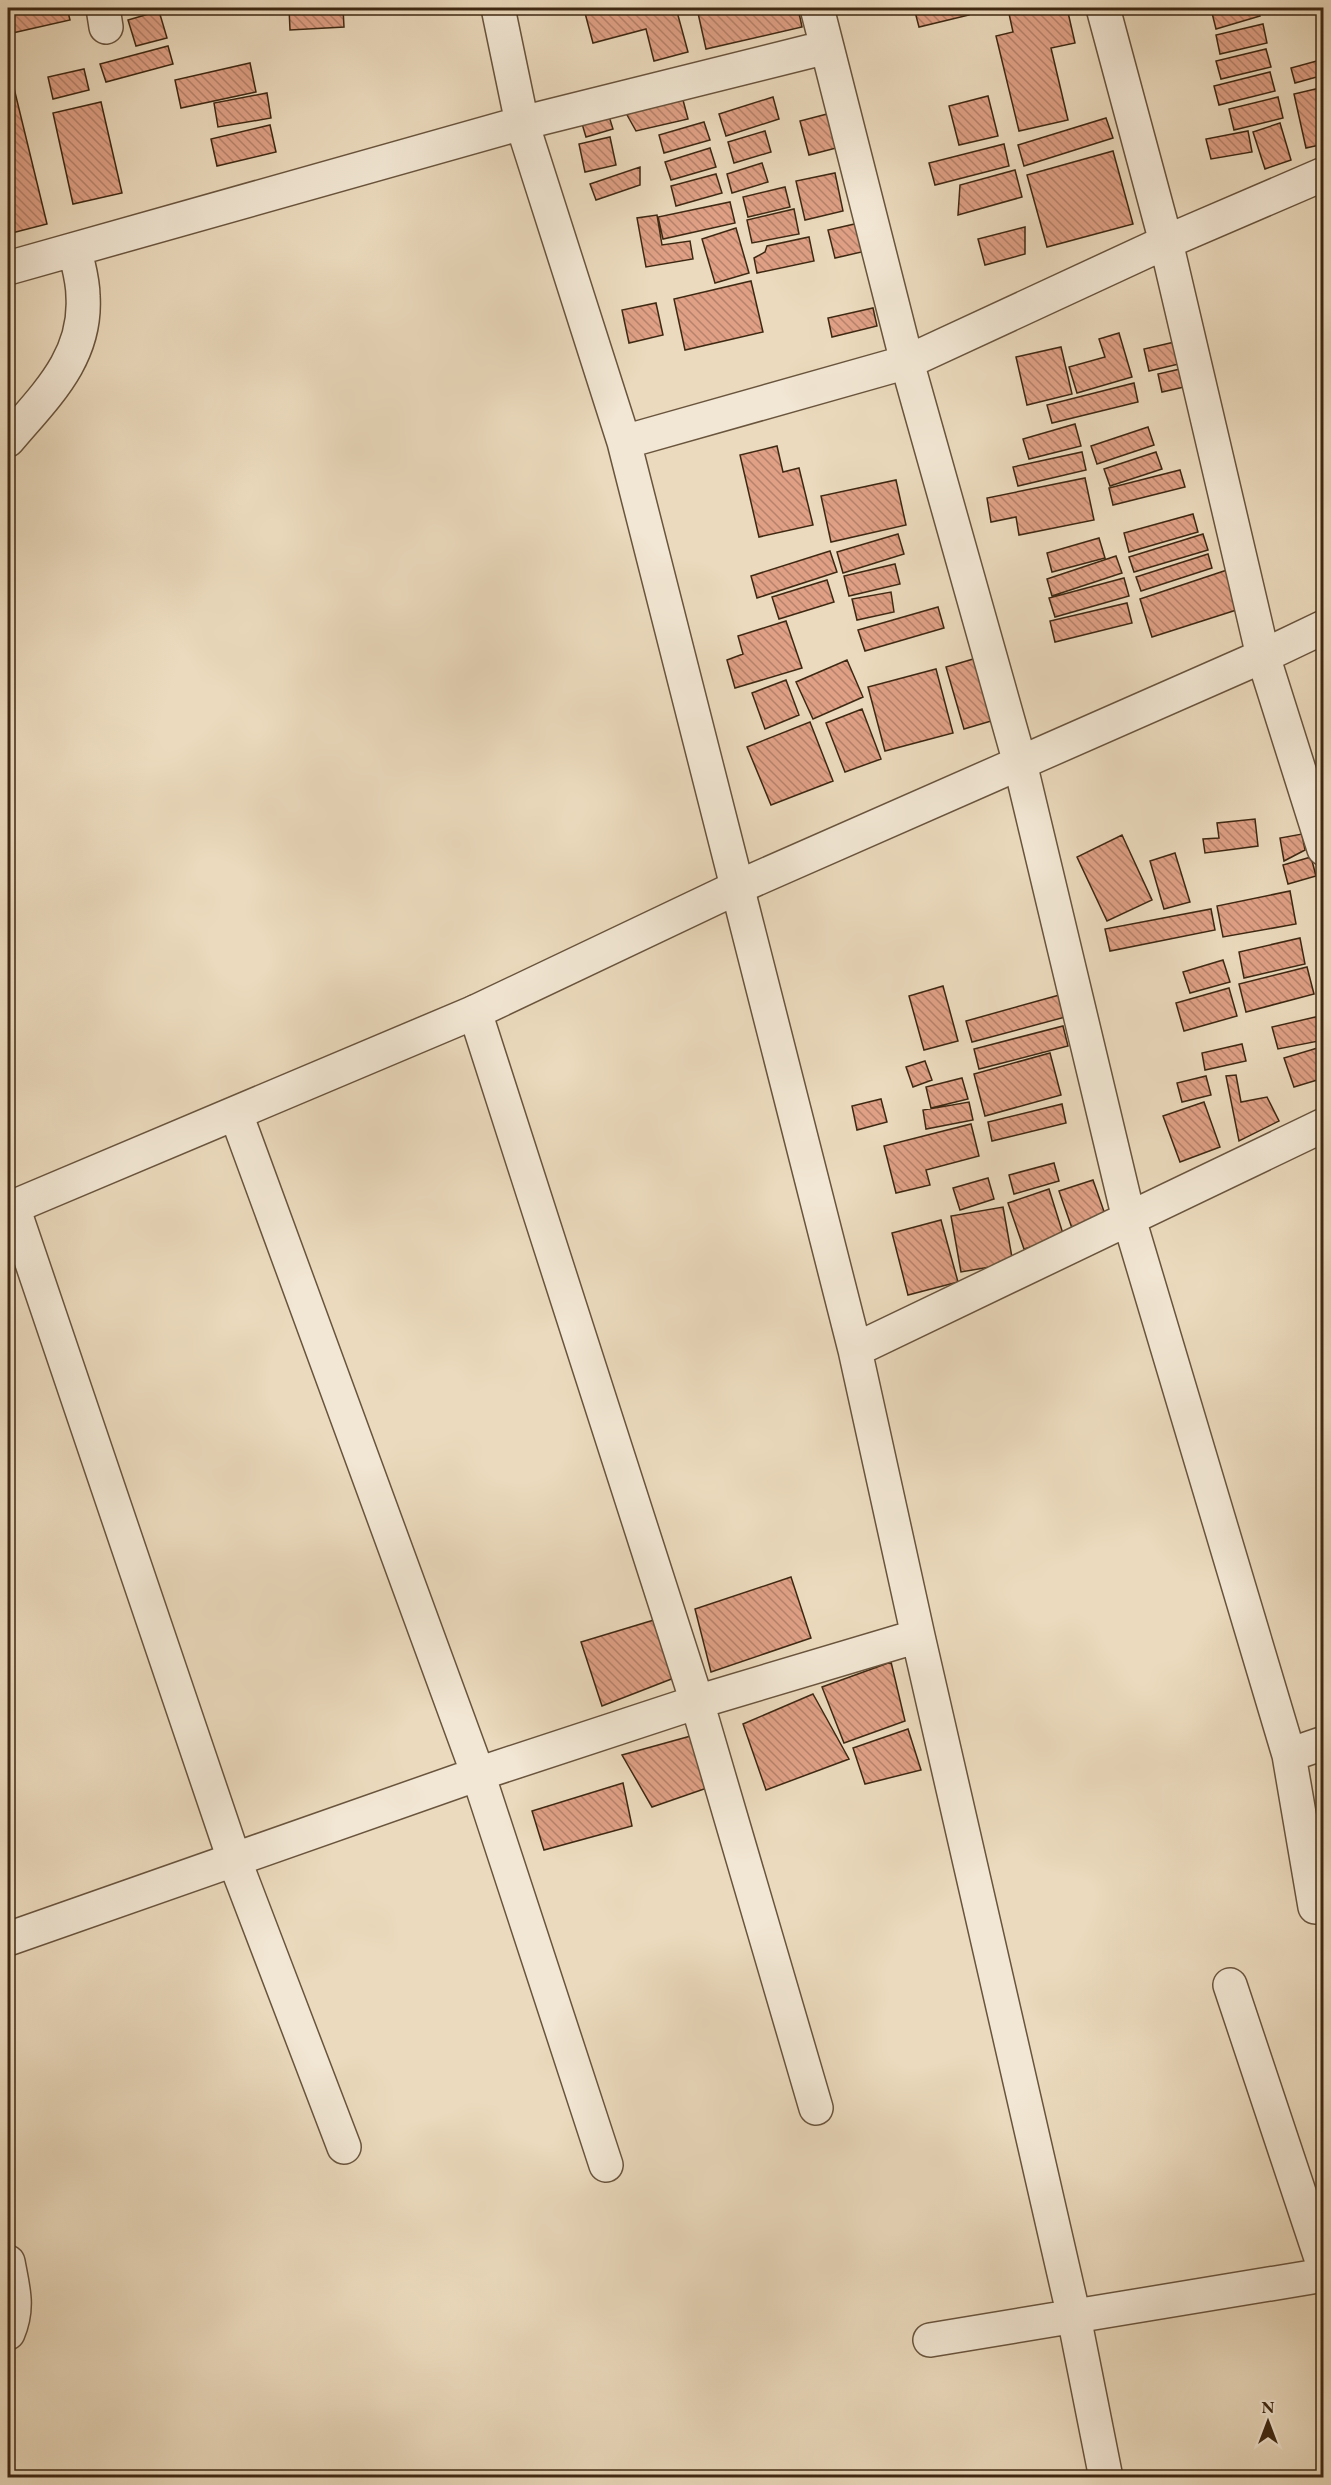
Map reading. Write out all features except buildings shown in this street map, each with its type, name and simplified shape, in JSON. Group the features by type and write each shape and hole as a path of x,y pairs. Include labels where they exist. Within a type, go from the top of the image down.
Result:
{"street":[{"path":"498,8 522,123 624,442 855,1350 1074,2317 1106,2478"},
{"path":"817,8 908,362 1020,763 1129,1220 1288,1755 1315,1907"},
{"path":"1103,8 1166,243 1263,656 1323,849"},
{"path":"8,268 522,123 827,47"},
{"path":"624,442 908,362 1166,243 1323,174"},
{"path":"8,440 64,374 79,336 84,296 75,250"},
{"path":"344,2147 234,1859 10,1208 475,1012 738,887 1263,656 1323,627"},
{"path":"475,1012 697,1702 816,2108"},
{"path":"236,1113 478,1774 606,2165"},
{"path":"855,1350 1323,1125"},
{"path":"8,1939 478,1774 697,1702 918,1636"},
{"path":"1288,1755 1323,1743"},
{"path":"1230,1984 1323,2267"},
{"path":"8,2262 14,2290 15,2314 8,2333"},
{"path":"930,2340 1323,2275"}]}
